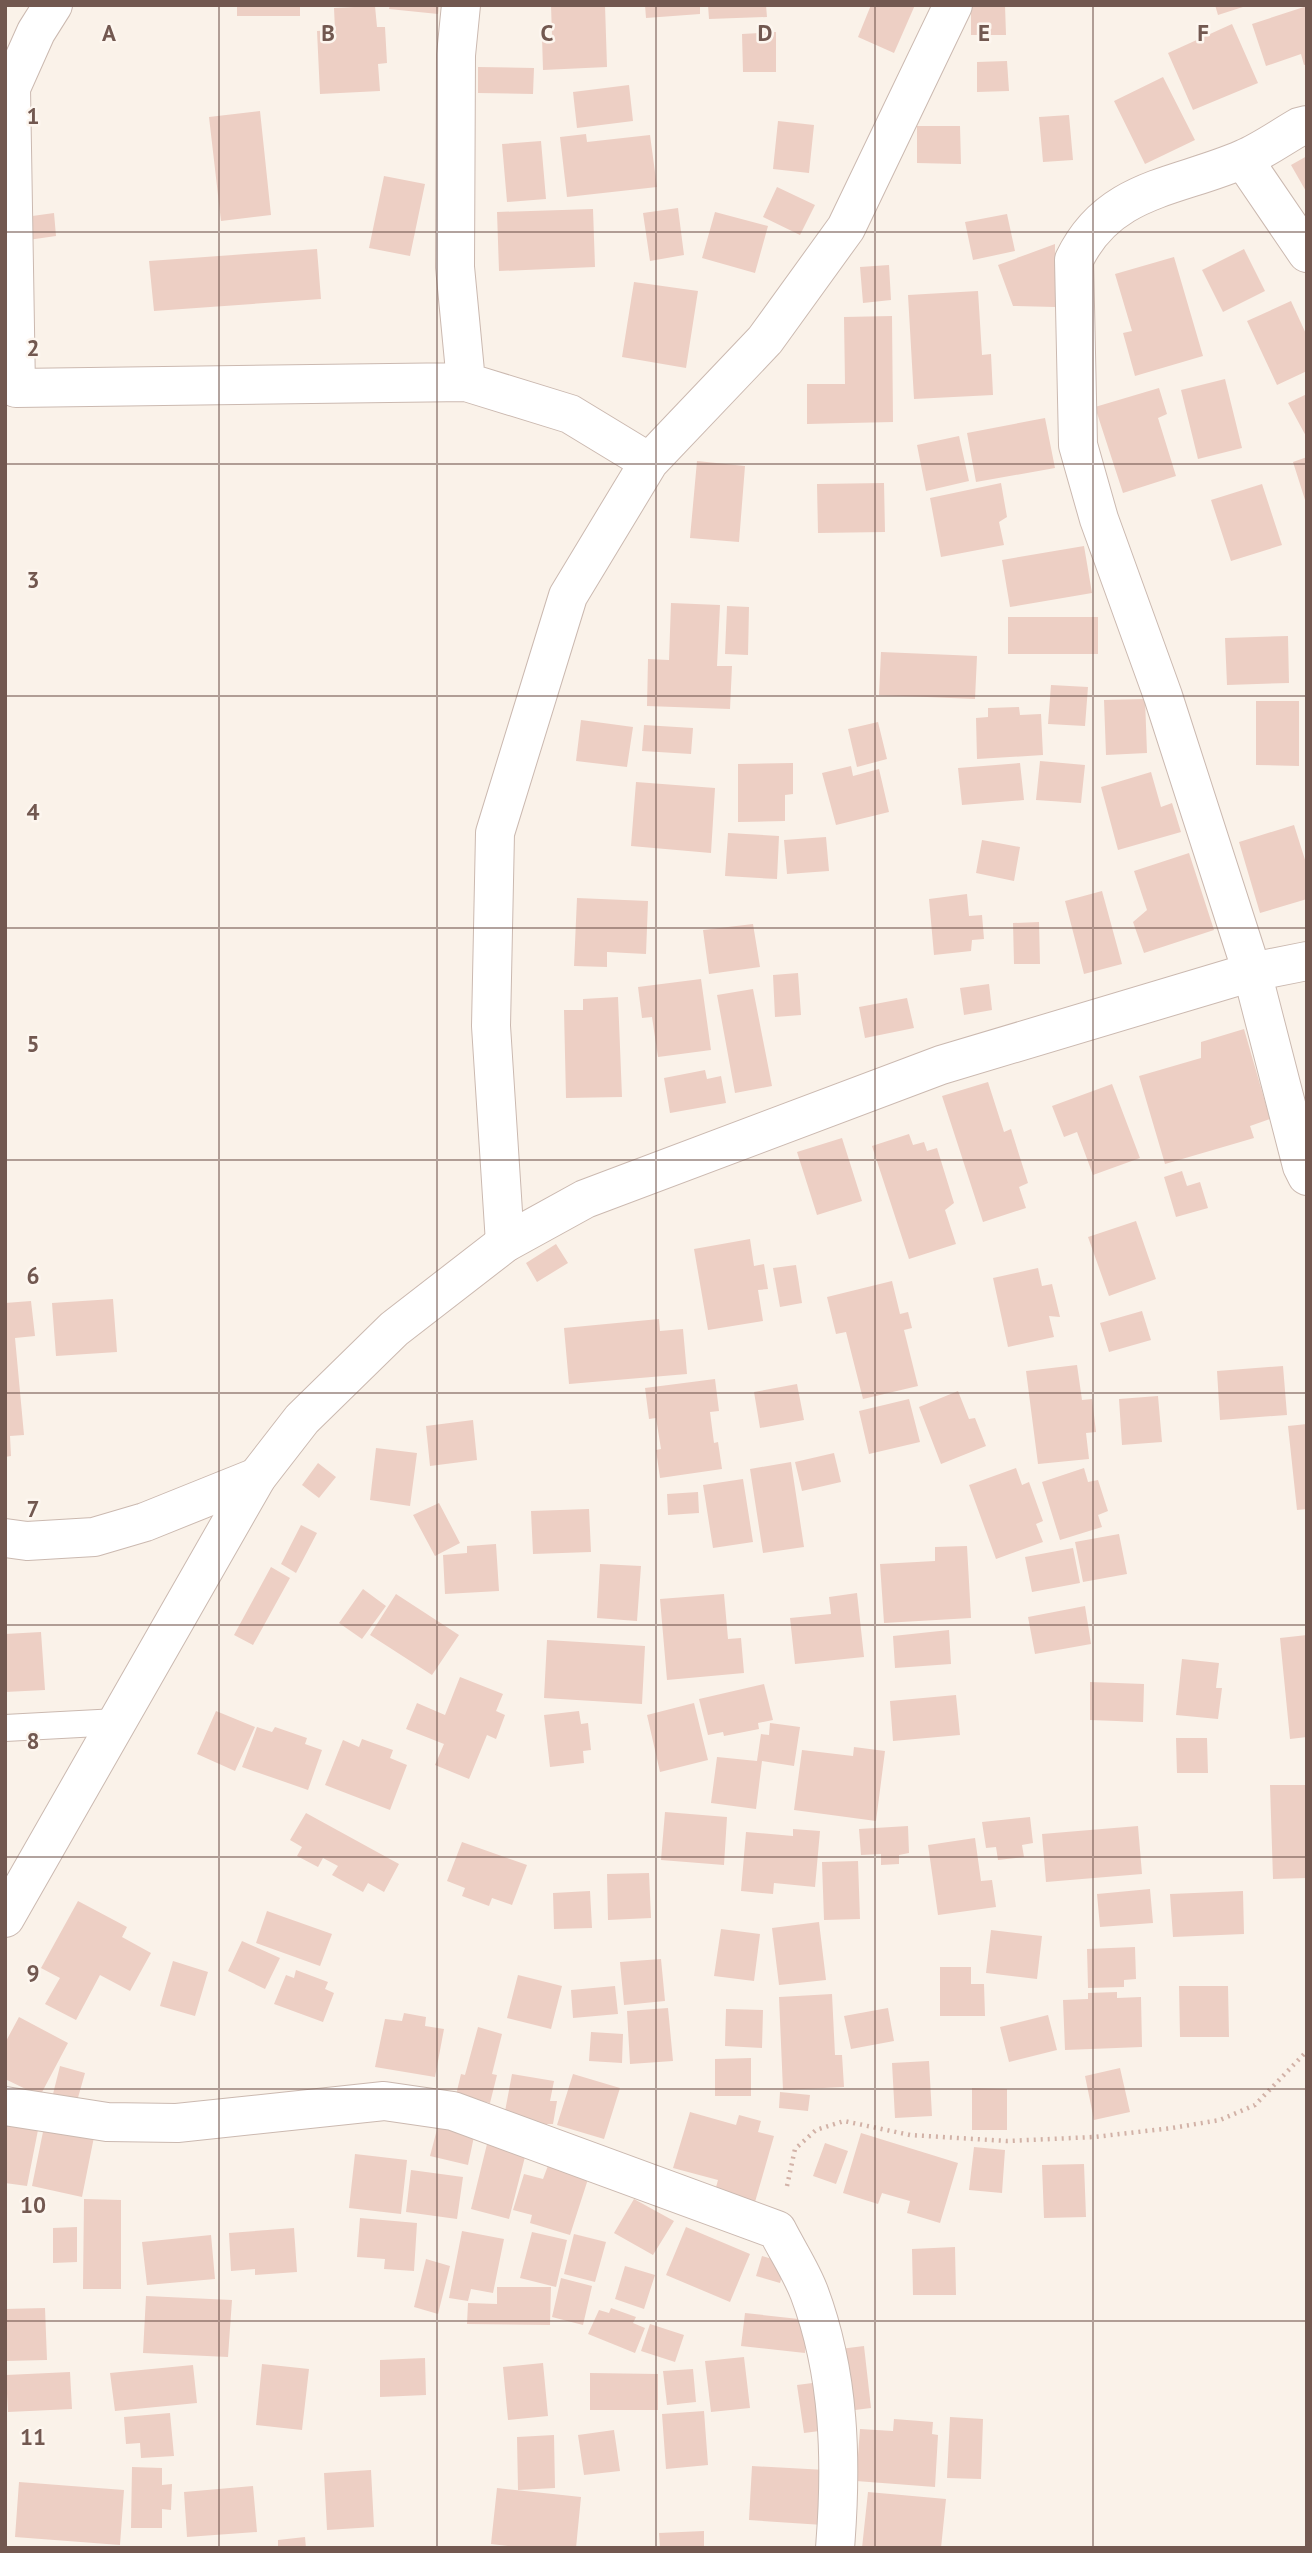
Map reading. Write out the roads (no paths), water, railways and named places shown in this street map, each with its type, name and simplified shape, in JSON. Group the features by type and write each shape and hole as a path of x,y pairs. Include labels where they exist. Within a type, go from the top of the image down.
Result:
{"street":[{"path":"53,5 8,88 16,388 467,382 570,414 649,462"},
{"path":"461,5 456,55 455,267 467,382"},
{"path":"505,1242 491,1026 495,833 568,596 649,462 765,340 846,228 953,5"},
{"path":"1307,125 1243,159 1167,185 1114,209 1084,239 1074,260 1078,445 1099,519 1163,696 1252,972 1302,1167 1307,1176"},
{"path":"1243,159 1307,253"},
{"path":"5,1918 257,1478 302,1419 394,1329 505,1242 585,1199 941,1065 1252,972 1307,961"},
{"path":"5,1538 27,1541 94,1537 145,1522 257,1478"},
{"path":"5,2106 107,2122 177,2123 384,2101 453,2110 777,2230 809,2291 834,2380 840,2490 835,2548"}],"lane":[{"path":"5,1728 117,1722"}]}
